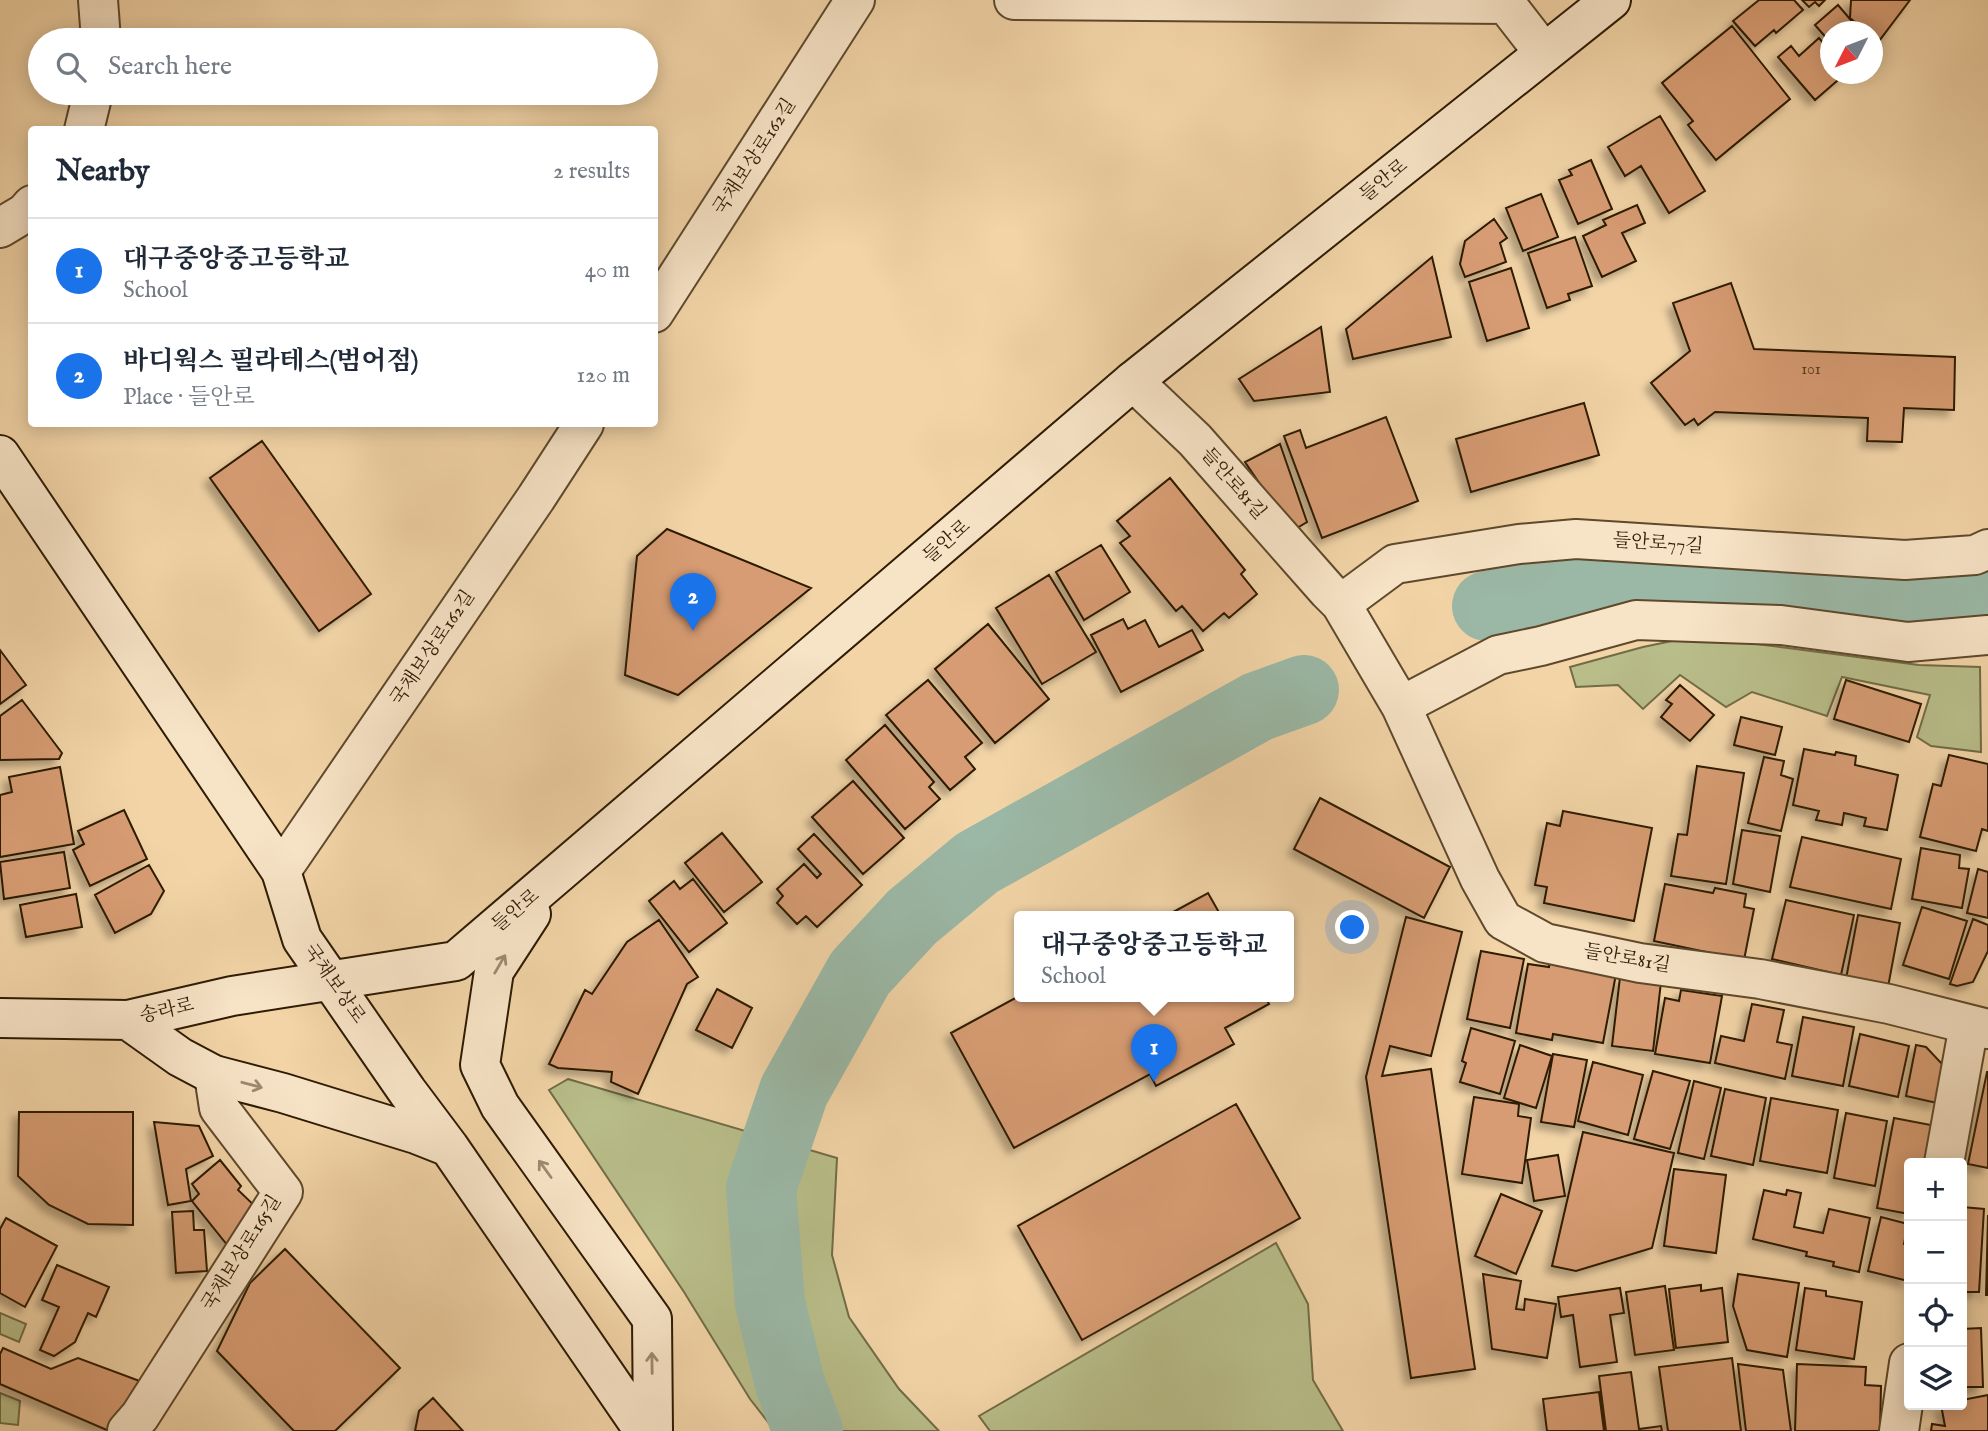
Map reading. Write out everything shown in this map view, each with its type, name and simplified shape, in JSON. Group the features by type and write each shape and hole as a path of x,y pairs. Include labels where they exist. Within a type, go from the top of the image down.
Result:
{"street":[{"path":"98,0 100,28"},
{"name":"국채보상로162길","path":"658,307 855,0"},
{"path":"1014,0 1506,2 1544,53"},
{"name":"들안로","path":"331,981 456,961 1133,381 1611,0"},
{"path":"85,126 90,105"},
{"path":"0,228 28,210"},
{"name":"들안로81길","path":"1133,381 1195,440 1334,598 1401,705 1480,878 1503,920 1545,943 1640,963 1760,979 1889,1004 1979,1027"},
{"name":"국채보상로162길","path":"281,871 582,427"},
{"name":"국채보상로","path":"0,455 281,871 302,939 644,1431"},
{"name":"들안로77길","path":"1334,598 1395,564 1576,539 1905,560 1975,555 1988,550"},
{"path":"1401,705 1497,655 1636,620 1781,625 1908,642 1988,635"},
{"path":"551,882 494,971 480,1065 499,1106 652,1319 653,1431"},
{"name":"송라로","path":"0,1018 128,1020 232,996 331,981"},
{"path":"128,1020 180,1057 214,1075 283,1093 416,1134 449,1147"},
{"path":"1945,1158 1979,1027"},
{"name":"국채보상로165길","path":"127,1431 140,1416 284,1192 219,1108 214,1075"},
{"path":"1899,1431 1904,1397"}],"green space":[{"path":"1696,636 1919,665 1980,667 1981,752 1931,746 1917,737 1930,695 1842,677 1827,716 1752,692 1726,707 1680,675 1643,709 1618,685 1576,687 1570,667"},
{"path":"568,1079 837,1158 832,1255 849,1317 899,1389 939,1431 775,1431 750,1399 684,1292 549,1090"},
{"path":"1276,1243 1308,1304 1313,1380 1343,1431 990,1431 979,1416"},
{"path":"0,1313 26,1324 19,1342 0,1334"},
{"path":"0,1393 20,1401 18,1425 0,1423"}],"building":[{"path":"1759,0 1794,0 1803,10 1776,33 1774,30 1755,46 1733,21"},
{"path":"1802,0 1825,0 1819,6 1815,2 1809,7"},
{"path":"1851,0 1910,0 1883,36 1883,21 1854,21 1850,18"},
{"path":"1838,5 1852,21 1820,21 1820,31 1815,25"},
{"path":"1732,26 1790,99 1716,160 1688,125 1693,121 1662,83"},
{"path":"1819,38 1820,84 1833,84 1815,100 1778,57 1791,46 1799,56"},
{"path":"1660,116 1705,191 1669,213 1641,166 1625,176 1608,147"},
{"path":"1591,160 1612,209 1578,224 1559,180 1572,175 1569,170"},
{"path":"1541,194 1558,237 1523,251 1506,208"},
{"path":"1637,205 1645,223 1622,233 1636,261 1602,277 1583,236 1606,225 1603,220"},
{"path":"1494,219 1507,238 1500,243 1506,262 1465,277 1460,264 1465,241"},
{"path":"1575,237 1592,286 1568,294 1570,300 1547,308 1528,253"},
{"path":"1432,257 1451,337 1353,359 1346,329"},
{"path":"1511,268 1529,328 1487,341 1469,282"},
{"path":"1731,283 1754,349 1955,357 1954,410 1904,408 1902,442 1867,441 1868,418 1715,412 1698,425 1694,419 1685,425 1651,383 1690,351 1673,303"},
{"path":"1321,327 1330,392 1254,401 1239,379"},
{"path":"1584,403 1599,455 1471,492 1456,439"},
{"path":"1386,417 1418,501 1322,538 1284,436 1300,430 1306,448"},
{"path":"262,441 371,594 319,631 210,478"},
{"path":"1280,444 1307,522 1292,531 1245,462"},
{"path":"1170,478 1245,570 1241,574 1257,594 1229,618 1224,613 1203,631 1182,606 1176,611 1120,543 1130,536 1117,521"},
{"path":"667,529 811,588 678,695 625,675 637,556"},
{"path":"1101,545 1130,592 1084,620 1056,572"},
{"path":"1049,575 1096,652 1042,684 996,608"},
{"path":"1123,619 1128,629 1145,620 1159,647 1192,630 1203,650 1121,692 1091,635"},
{"path":"988,624 1049,699 995,743 935,669"},
{"path":"0,650 26,685 0,704"},
{"path":"928,680 982,743 965,757 975,769 950,790 886,715"},
{"path":"1846,680 1921,704 1909,742 1834,719"},
{"path":"1680,685 1714,715 1690,741 1661,717 1672,704 1666,700"},
{"path":"22,700 62,753 59,759 0,760 0,716"},
{"path":"1741,717 1782,727 1775,755 1734,745"},
{"path":"885,725 934,782 929,787 940,799 905,829 846,760"},
{"path":"1804,749 1856,756 1855,765 1898,775 1887,830 1864,826 1866,818 1844,813 1842,825 1816,820 1819,811 1793,805"},
{"path":"1949,755 1988,764 1988,831 1982,829 1976,851 1920,837 1933,784 1941,786"},
{"path":"1764,757 1784,761 1781,775 1793,779 1781,831 1748,823"},
{"path":"1697,766 1744,773 1726,884 1671,876 1678,834 1687,835"},
{"path":"60,767 74,844 0,857 0,795 12,792 9,777"},
{"path":"853,781 904,838 863,874 812,817"},
{"path":"1320,798 1450,867 1424,918 1294,849"},
{"path":"124,810 147,859 90,886 73,850 84,844 78,831"},
{"path":"1563,811 1652,828 1634,921 1544,903 1547,887 1535,885 1547,823 1560,826"},
{"path":"1742,830 1780,836 1770,892 1733,884"},
{"path":"722,833 762,882 724,912 685,863"},
{"path":"814,834 862,885 817,927 806,916 797,924 777,903 783,896 777,889 804,864 817,878 821,874 798,849"},
{"path":"1802,837 1901,859 1891,909 1790,887"},
{"path":"1921,848 1960,855 1959,868 1969,869 1962,908 1912,899"},
{"path":"64,852 70,888 4,899 0,862"},
{"path":"149,865 164,891 151,914 115,933 95,895"},
{"path":"1978,869 1988,872 1988,918 1967,913"},
{"path":"693,879 727,923 689,952 649,901 674,881 680,889"},
{"path":"1665,884 1713,893 1715,888 1746,894 1744,907 1754,909 1744,960 1654,941"},
{"path":"1208,893 1218,911 1175,911"},
{"path":"76,894 82,927 26,937 20,905"},
{"path":"1786,900 1854,915 1841,975 1772,959"},
{"path":"1922,907 1967,921 1949,979 1903,965"},
{"path":"1858,915 1900,923 1888,987 1846,979"},
{"path":"1406,917 1462,932 1431,1056 1390,1046 1382,1076 1431,1069 1475,1369 1411,1378 1366,1077"},
{"path":"1973,919 1988,925 1988,951 1973,982 1957,986 1950,984"},
{"path":"659,920 698,977 687,984 638,1094 611,1082 612,1072 558,1068 549,1064 585,990 592,994 627,942"},
{"path":"1481,951 1524,959 1510,1028 1467,1019"},
{"path":"1550,961 1616,974 1603,1043 1553,1034 1552,1040 1516,1033 1528,964 1549,967"},
{"path":"1620,977 1661,982 1653,1051 1612,1046"},
{"path":"717,989 752,1008 732,1048 696,1030"},
{"path":"1681,990 1722,996 1710,1063 1655,1054 1665,998 1679,1001"},
{"path":"1014,999 1014,1002 1269,1004 1225,1028 1234,1044 1156,1086 1150,1074 1014,1148 951,1033"},
{"path":"1752,1004 1784,1010 1777,1042 1792,1045 1785,1079 1715,1063 1721,1036 1744,1041"},
{"path":"1803,1017 1854,1027 1843,1086 1792,1076"},
{"path":"1471,1028 1515,1041 1500,1094 1460,1082 1466,1063 1462,1061"},
{"path":"1860,1034 1909,1046 1898,1097 1849,1086"},
{"path":"1520,1045 1552,1056 1536,1108 1504,1098"},
{"path":"1916,1045 1926,1047 1944,1066 1937,1103 1906,1096"},
{"path":"1553,1054 1587,1060 1574,1127 1541,1122"},
{"path":"1593,1062 1643,1075 1628,1135 1578,1121"},
{"path":"1653,1071 1690,1081 1670,1149 1634,1139"},
{"path":"1988,1072 1988,1168 1968,1164"},
{"path":"1694,1081 1721,1088 1704,1159 1678,1153"},
{"path":"1725,1089 1766,1098 1753,1165 1711,1156"},
{"path":"1474,1097 1519,1104 1518,1116 1531,1118 1522,1183 1462,1174"},
{"path":"1771,1098 1838,1110 1827,1173 1760,1161"},
{"path":"1236,1104 1300,1218 1082,1340 1018,1226"},
{"path":"19,1112 133,1112 133,1225 88,1224 49,1205 18,1176"},
{"path":"1846,1113 1887,1121 1875,1186 1834,1178"},
{"path":"1894,1118 1936,1126 1930,1158 1904,1158 1904,1213 1877,1208"},
{"path":"154,1122 199,1126 213,1156 186,1169 191,1201 168,1205"},
{"path":"1583,1132 1674,1153 1652,1248 1576,1271 1552,1266"},
{"path":"1558,1155 1565,1196 1534,1201 1527,1160"},
{"path":"220,1160 241,1186 238,1190 258,1209 228,1246 192,1201 199,1194 192,1184"},
{"path":"1674,1169 1726,1175 1716,1253 1664,1246"},
{"path":"1764,1190 1786,1195 1787,1190 1801,1193 1794,1227 1823,1233 1829,1209 1870,1218 1859,1272 1833,1266 1834,1262 1806,1256 1807,1252 1753,1239"},
{"path":"1501,1194 1542,1211 1516,1274 1475,1256"},
{"path":"1967,1207 1984,1209 1979,1292 1967,1292"},
{"path":"193,1211 194,1230 204,1230 207,1271 176,1273 172,1212"},
{"path":"1988,1215 1988,1295 1986,1295"},
{"path":"1881,1217 1904,1223 1904,1280 1868,1271"},
{"path":"6,1218 57,1246 25,1307 0,1293 0,1229"},
{"path":"285,1249 400,1368 335,1431 294,1431 217,1351 250,1283"},
{"path":"57,1265 109,1287 96,1317 88,1313 75,1342 54,1356 40,1350 59,1307 42,1300"},
{"path":"1483,1274 1521,1281 1516,1309 1524,1310 1525,1299 1556,1304 1547,1358 1492,1349"},
{"path":"1738,1274 1799,1283 1787,1357 1747,1350 1733,1306"},
{"path":"1701,1285 1701,1291 1722,1288 1728,1342 1676,1348 1669,1289"},
{"path":"1665,1286 1674,1350 1635,1355 1626,1292"},
{"path":"1620,1288 1624,1313 1610,1315 1617,1362 1580,1367 1573,1315 1561,1317 1558,1297"},
{"path":"1805,1288 1826,1291 1826,1296 1862,1302 1854,1359 1796,1350"},
{"path":"1981,1328 1983,1387 1967,1387 1967,1329"},
{"path":"3,1348 51,1369 78,1358 145,1383 109,1431 0,1384 0,1354"},
{"path":"1732,1358 1741,1431 1668,1431 1659,1367"},
{"path":"1738,1364 1783,1370 1791,1431 1746,1431"},
{"path":"1797,1364 1866,1367 1865,1385 1881,1386 1880,1431 1795,1431"},
{"path":"1631,1372 1639,1429 1661,1426 1662,1431 1606,1431 1599,1376"},
{"path":"1599,1392 1604,1431 1547,1431 1543,1399"},
{"path":"1988,1395 1988,1431 1931,1431 1932,1424 1945,1426 1942,1410 1967,1410 1967,1399"},
{"path":"433,1398 463,1431 415,1431 419,1411"}],"waterway":[{"path":"1487,606 1584,581 1806,586 1920,596 1988,591"},
{"path":"808,1431 790,1384 770,1303 761,1188 794,1091 860,973 912,917 977,863 1257,707 1304,690"}],"place":[{"name":"바디웍스 필라테스(범어점)","path":"693,631"},
{"name":"대구중앙중고등학교","path":"1154,1082"}]}
